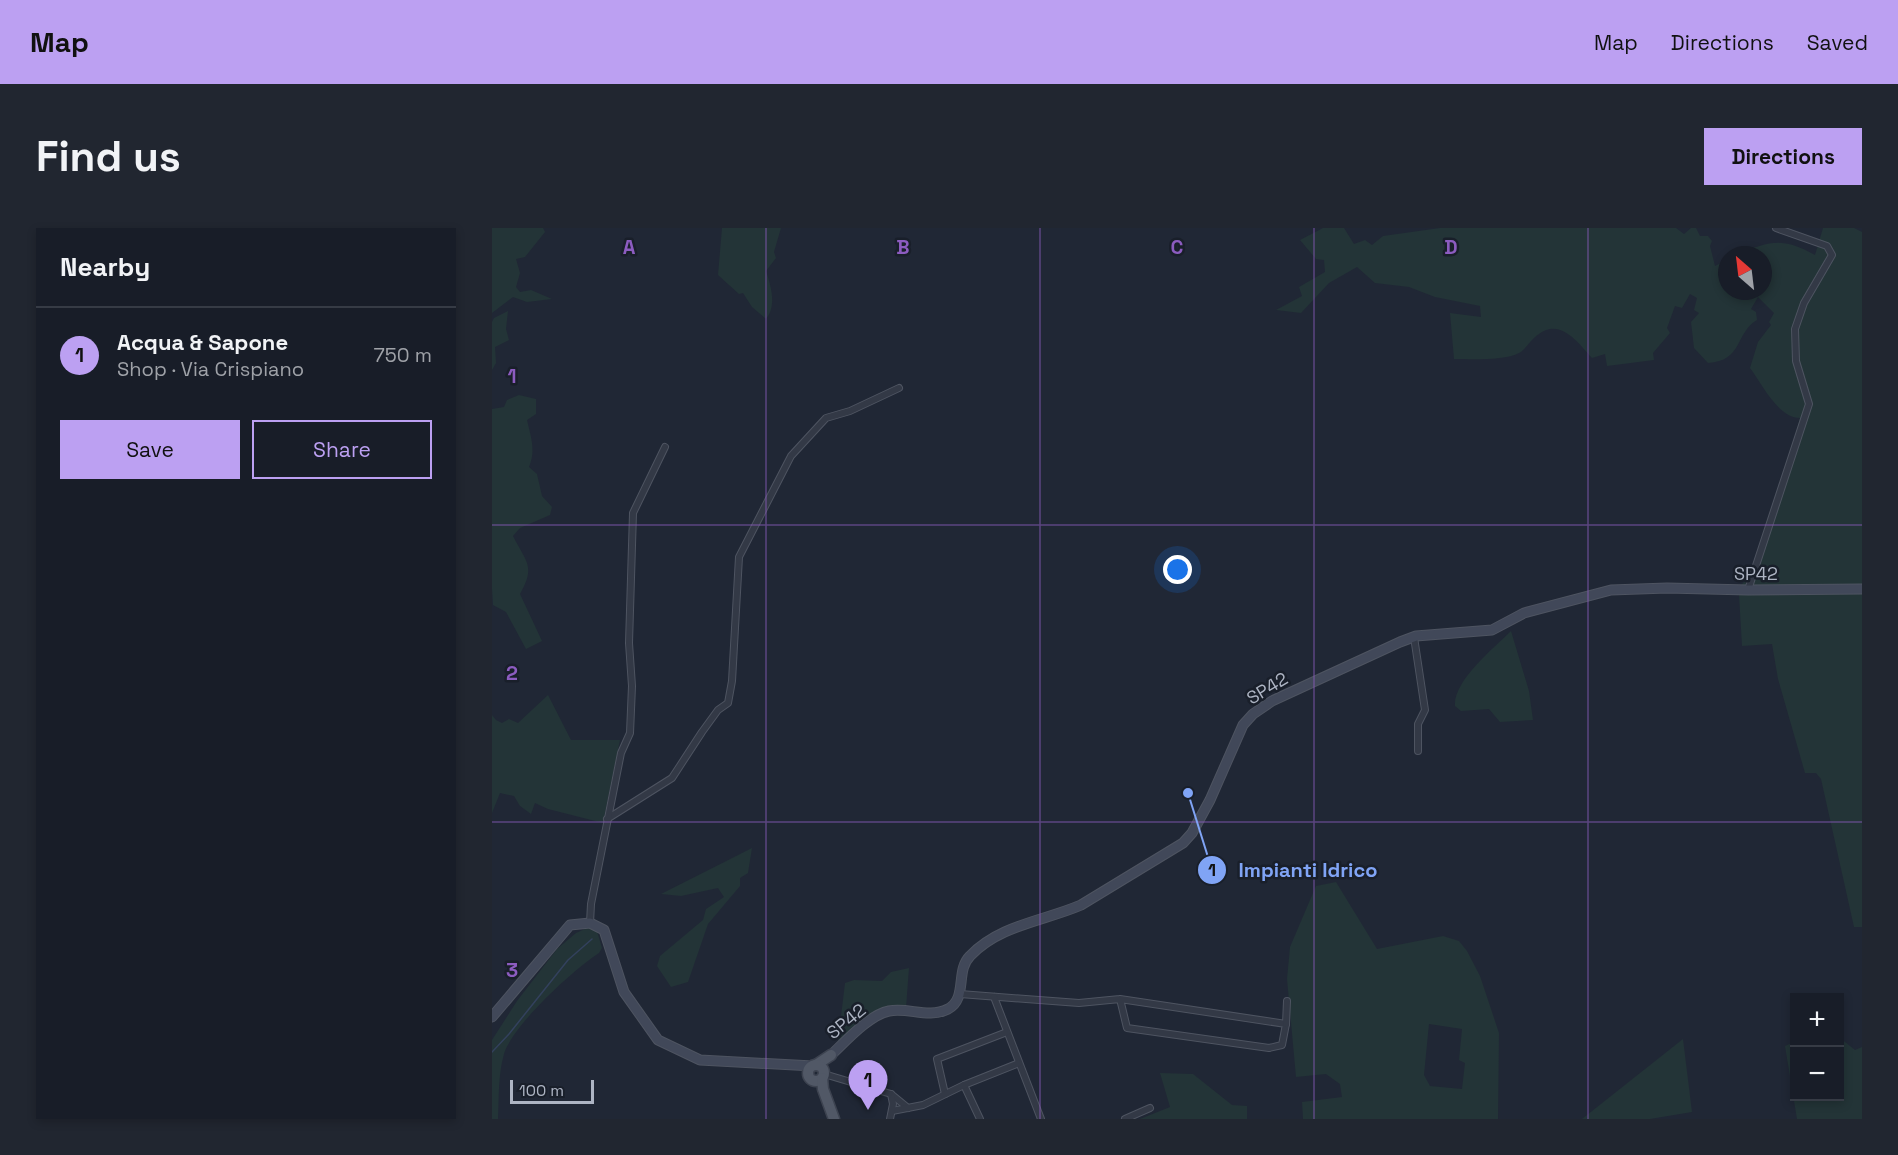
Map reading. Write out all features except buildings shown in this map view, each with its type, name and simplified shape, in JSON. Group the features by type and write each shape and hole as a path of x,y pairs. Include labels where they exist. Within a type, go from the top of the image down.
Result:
{"main road":[{"name":"SP42","path":"817,1072 831,1055 878,1015 891,1011 935,1013 954,1005 960,994 966,960 980,947 1024,923 1066,911 1081,904 1183,843 1192,833 1210,800 1243,725 1263,706 1400,642 1414,637 1492,630 1524,613 1611,590 1862,589"},
{"path":"492,1017 570,925 590,923 604,930 624,992 658,1040 700,1060 794,1066 817,1072"},
{"path":"817,1072 828,1119"},
{"path":"817,1072 834,1119"}],"street":[{"path":"1748,590 1809,404 1796,361 1795,329 1804,303 1832,255 1827,246 1776,228"},
{"path":"607,819 672,778 718,710 728,703 732,681 740,557 791,456 826,418 849,411 899,388"},
{"path":"590,923 591,904 607,819 621,753 630,733 632,686 630,597 633,513 665,447"},
{"path":"1414,637 1425,710 1418,724 1418,751"},
{"path":"960,994 1079,1003 1120,999 1286,1024"},
{"path":"994,997 1040,1117 1032,1119"},
{"path":"1120,999 1127,1028 1269,1048 1282,1045 1287,1001"},
{"path":"945,1094 937,1059 1007,1032"},
{"path":"892,1111 923,1105 964,1085 1019,1063"},
{"path":"817,1072 891,1094 908,1108"},
{"path":"964,1085 980,1119"},
{"path":"890,1119 891,1094"},
{"path":"1125,1119 1150,1108"}],"shaded area":[{"path":"492,228 543,228 545,232 525,257 516,259 520,273 516,287 520,292 531,290 552,299 527,302 513,297 492,313"},
{"path":"722,228 781,228 774,252 776,258 766,271 772,302 766,319 752,307 743,293 739,294 718,275"},
{"path":"1323,228 1344,228 1354,244 1365,240 1372,245 1383,236 1440,228 1676,228 1684,234 1691,228 1696,228 1700,236 1708,236 1712,241 1710,246 1715,266 1718,264 1718,300 1756,300 1751,309 1756,312 1757,320 1750,325 1733,352 1719,361 1708,363 1694,348 1691,322 1699,313 1694,310 1697,298 1690,294 1682,308 1675,306 1667,328 1670,333 1653,353 1654,360 1607,366 1605,354 1592,358 1568,334 1555,329 1539,334 1522,351 1513,356 1454,359 1450,313 1481,317 1480,306 1435,297 1409,287 1375,283 1357,267 1329,283 1301,313 1276,310 1302,296 1299,287 1325,272 1324,260 1316,259 1300,240"},
{"path":"1823,228 1854,228 1862,232 1862,587 1741,585 1748,578 1780,492 1800,418 1792,417 1778,406 1750,368 1758,342 1771,325 1769,322 1774,313 1761,300 1772,300 1772,246 1758,246 1784,243 1815,255"},
{"path":"508,311 506,329 509,340 495,347 496,363 492,370 492,322 494,318"},
{"path":"519,395 536,399 536,414 527,420 532,450 529,467 537,474 542,496 552,507 550,515 520,528 513,536 525,558 528,570 525,585 520,594 542,641 526,649 506,612 493,605 492,589 492,409 504,407 507,400"},
{"path":"1862,591 1862,927 1854,927 1821,779 1816,773 1805,773 1778,679 1772,644 1742,646 1739,595 1735,592"},
{"path":"1511,631 1529,691 1533,720 1500,722 1489,709 1461,711 1455,706 1456,696 1467,676"},
{"path":"548,695 571,740 620,740 603,823 548,809 535,803 531,814 520,806 514,796 500,793 492,813 492,715 502,723 509,719 518,723"},
{"path":"752,848 748,873 740,878 740,886 708,924 688,982 671,987 657,966 660,956 703,920 706,909 724,897 718,888 681,896 661,894"},
{"path":"1336,882 1377,949 1443,936 1459,941 1467,951 1480,976 1499,1033 1498,1119 1303,1119 1302,1102 1342,1097 1340,1084 1326,1074 1296,1077 1287,979 1290,947 1316,886","holes":["1429,1024 1462,1029 1459,1060 1465,1063 1462,1089 1430,1086 1424,1075"]},
{"path":"587,928 597,931 602,948 545,999 509,1042 501,1070 498,1119 492,1119 492,1040 517,1001 557,949 576,933"},
{"path":"909,968 906,1008 880,1010 840,1043 838,1041 845,983 854,980 882,981 891,972"},
{"path":"1683,1039 1692,1112 1650,1119 1582,1119"},
{"path":"1844,1041 1855,1050 1862,1047 1862,1119 1797,1119 1794,1101 1844,1101"},
{"path":"1790,1044 1790,1076 1785,1046"},
{"path":"1160,1073 1193,1074 1232,1105 1247,1106 1247,1119 1140,1119 1170,1107"}],"waterway":[{"path":"492,1052 568,960 592,939"}],"place":[{"name":"Impianti Idrico","path":"1188,793"},
{"name":"Acqua & Sapone","path":"868,1110"}]}
